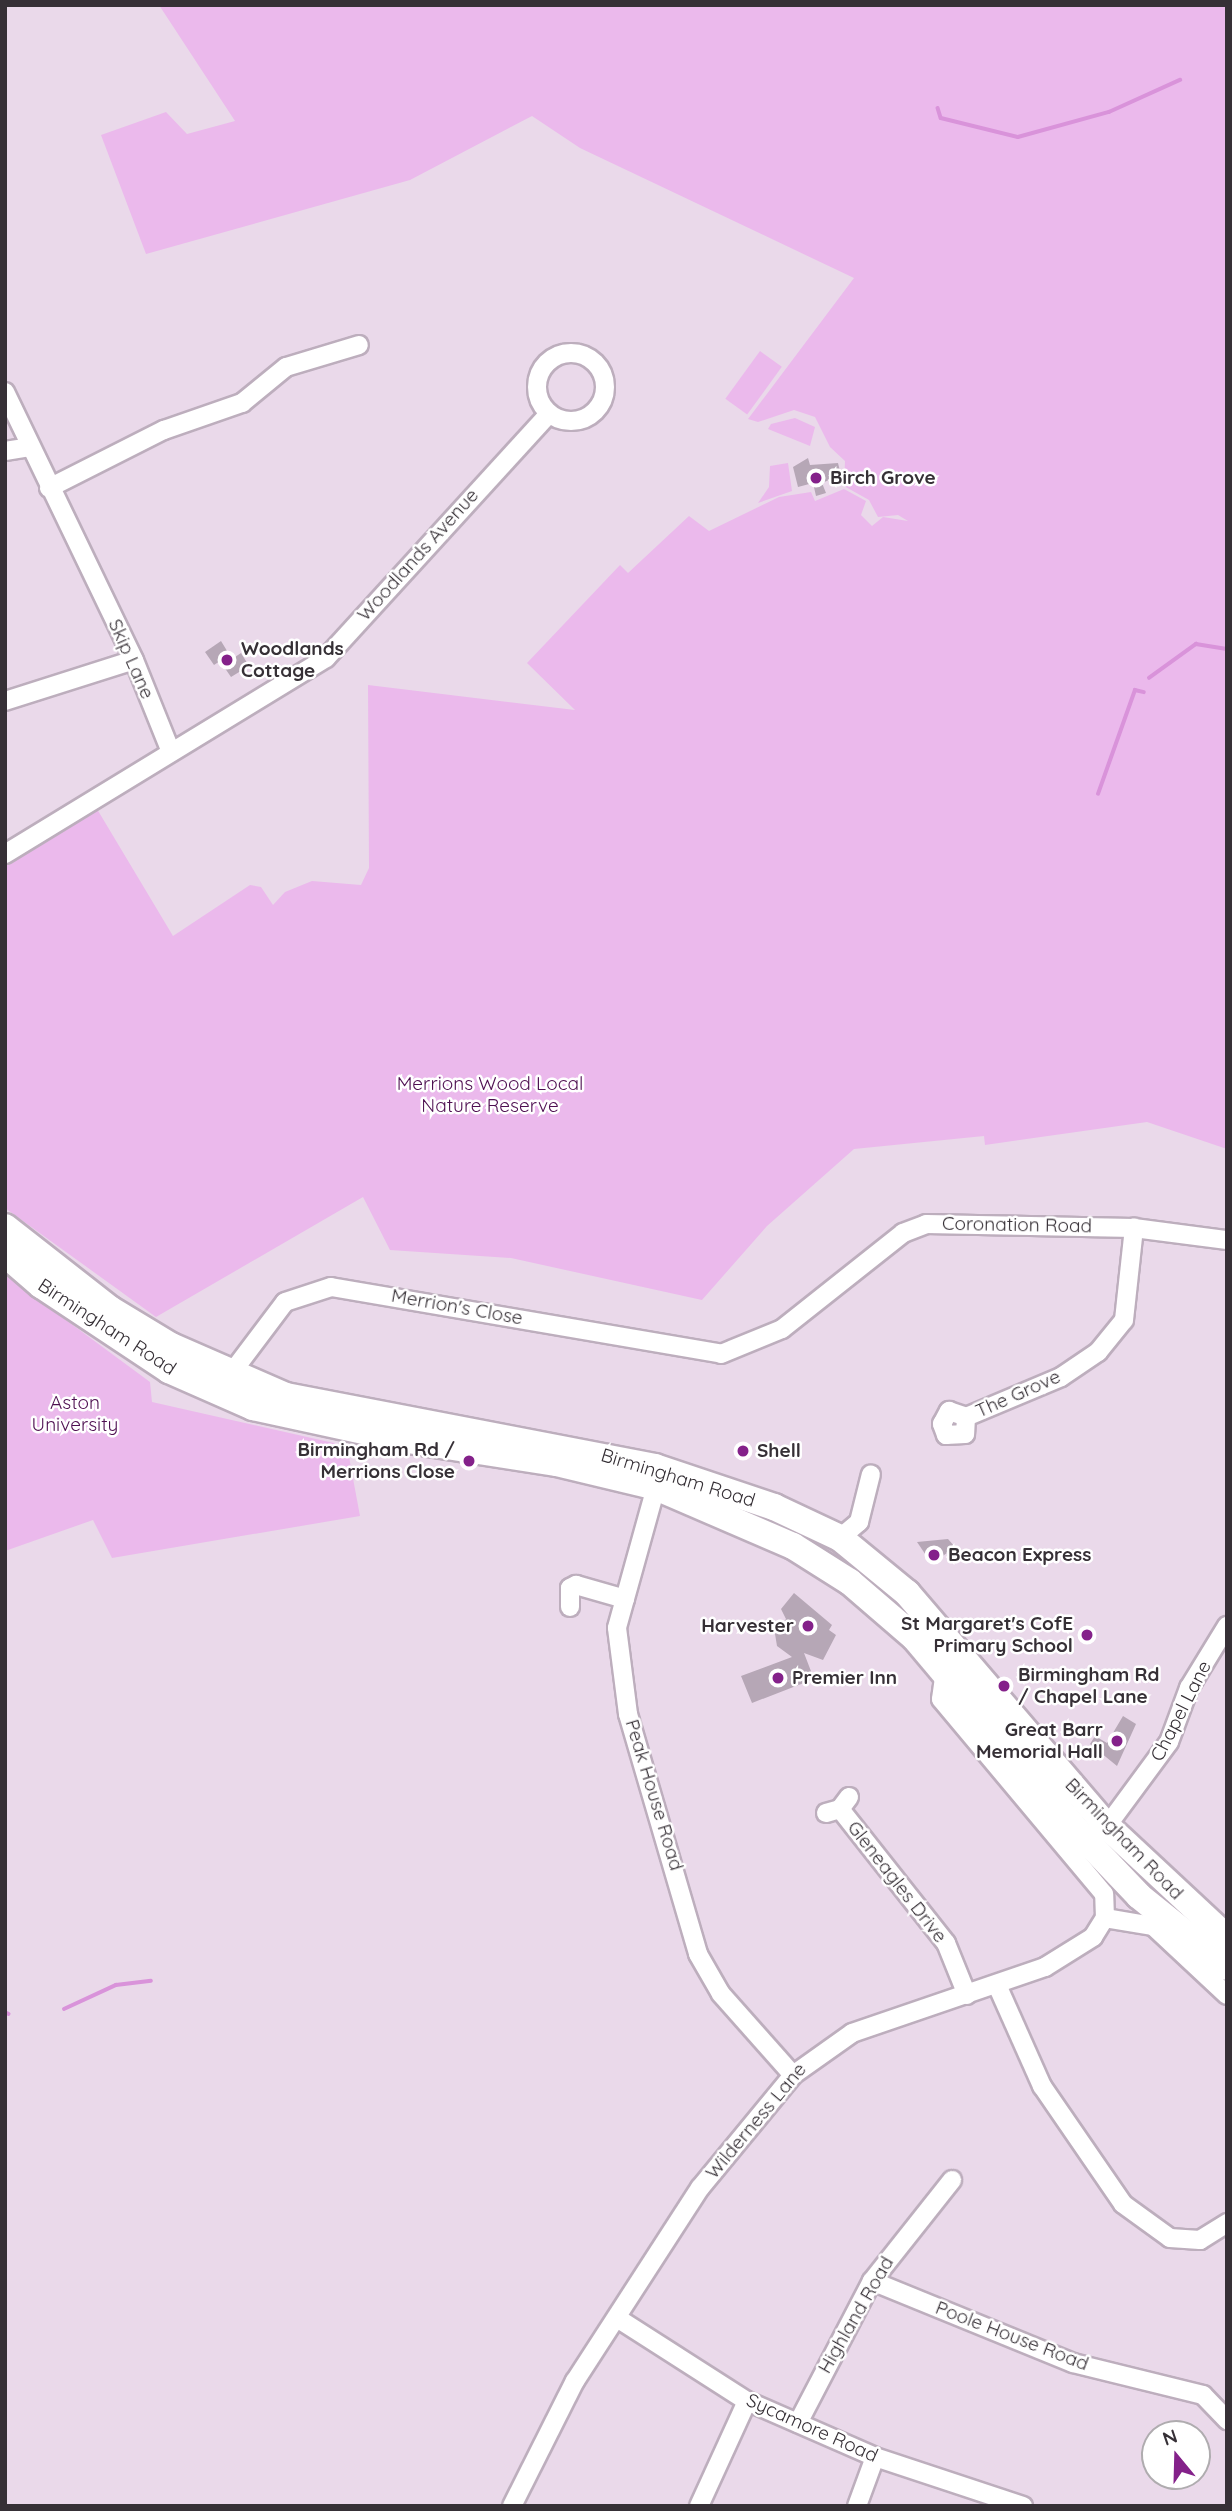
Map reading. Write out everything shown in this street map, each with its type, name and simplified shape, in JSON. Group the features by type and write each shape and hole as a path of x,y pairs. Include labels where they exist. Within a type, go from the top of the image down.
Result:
{"highway":[{"name":"Birmingham Road","path":"5,1227 110,1309 230,1384 569,1446 655,1467 774,1507 848,1544 907,1593 1107,1826 1227,1938"},
{"name":"Birmingham Road","path":"5,1254 116,1338 230,1384 395,1438 557,1462 656,1487 761,1529 874,1601 897,1621 945,1669 1081,1835 1139,1896 1227,1967"},
{"path":"874,1601 829,1552 848,1544 898,1603 897,1621"},
{"path":"1107,1826 1101,1835 1105,1846 1227,1956"},
{"path":"1189,1937 1227,1980"}],"street":[{"path":"49,488 163,430 242,403 286,367 352,351"},
{"name":"Skip Lane","path":"5,391 49,488 134,660 171,752"},
{"name":"Woodlands Avenue","path":"171,752 326,657 549,414"},
{"path":"5,451 30,447"},
{"path":"5,701 134,660"},
{"path":"5,854 171,752"},
{"name":"Coronation Road","path":"721,1354 782,1329 903,1233 926,1224 1134,1228 1227,1240"},
{"name":"The Grove","path":"966,1417 1061,1377 1098,1352 1124,1320 1134,1228"},
{"name":"Merrion's Close","path":"230,1384 285,1302 331,1287 721,1354"},
{"path":"848,1544 859,1522 871,1474"},
{"name":"Peak House Road","path":"656,1487 617,1628 619,1677 698,1954 721,1994 793,2075"},
{"path":"570,1607 570,1588 576,1585 625,1600"},
{"name":"Chapel Lane","path":"1107,1826 1169,1742 1189,1688 1227,1626"},
{"path":"945,1669 941,1699 1104,1894 1105,1918"},
{"name":"Gleneagles Drive","path":"838,1806 946,1943 967,1995"},
{"name":"Wilderness Lane","path":"512,2506 543,2438 617,2318 732,2145 793,2075 852,2033 998,1985 1065,1955 1093,1937 1105,1918"},
{"name":"Birmingham Road","path":"1105,1918 1153,1926 1227,1996"},
{"path":"998,1985 1042,2086 1123,2204 1170,2238 1200,2240 1227,2223"},
{"name":"Highland Road","path":"797,2423 872,2281 952,2180"},
{"name":"Poole House Road","path":"872,2281 1073,2364 1203,2395 1227,2420"},
{"name":"Sycamore Road","path":"617,2318 747,2400 874,2457 1001,2503 1023,2506"},
{"path":"699,2506 747,2400"},
{"path":"856,2506 874,2457"}],"green space":[{"name":"Merrions Wood Local Nature Reserve","path":"159,5 1227,5 1227,1149 1147,1122 985,1145 984,1136 854,1149 767,1226 702,1300 511,1258 390,1250 363,1197 156,1317 5,1208 5,863 97,809 173,936 250,885 261,887 273,905 285,892 312,881 361,885 369,868 368,685 575,710 527,663 620,565 628,573 689,516 709,531 779,497 811,492 815,501 844,489 866,501 861,515 872,526 883,517 908,521 898,515 878,517 869,500 844,486 845,461 830,447 815,417 794,410 758,422 748,419 854,278 580,148 532,116 410,180 146,254 101,135 166,112 187,134 235,121"},
{"path":"760,351 782,367 747,415 725,399"},
{"path":"795,418 815,427 810,446 768,429 771,424"},
{"path":"788,463 792,491 758,503 769,487 770,466"},
{"name":"Aston University","path":"5,1275 150,1382 152,1402 347,1446 360,1516 112,1558 93,1520 5,1551"}],"building":[{"name":"Birch Grove","path":"808,458 810,465 838,463 841,475 822,483 826,493 816,496 813,483 798,487 793,467"},
{"name":"Woodlands Cottage","path":"221,641 232,659 241,653 249,666 231,677 220,661 214,665 205,652"},
{"name":"Beacon Express","path":"948,1539 955,1547 932,1564 917,1542"},
{"path":"794,1593 832,1625 829,1630 836,1635 823,1660 804,1653 814,1679 752,1703 741,1676 792,1657 777,1646 775,1634 786,1619 781,1609"},
{"name":"Great Barr Memorial Hall","path":"1123,1716 1136,1724 1117,1766 1090,1744 1095,1736 1107,1743"}],"waterway":[{"path":"938,108 941,118 1018,137 1109,112 1180,80"},
{"path":"1149,678 1196,644 1227,649"},
{"path":"1098,794 1135,690 1144,692"},
{"path":"64,2009 116,1985 151,1981"},
{"path":"5,2012 9,2014"}],"place":[{"name":"Birch Grove","path":"816,478"},
{"name":"Woodlands Cottage","path":"227,660"},
{"name":"Shell","path":"743,1451"},
{"name":"Birmingham Rd / Merrions Close","path":"469,1461"},
{"name":"Beacon Express","path":"934,1555"},
{"name":"Harvester","path":"808,1626"},
{"name":"St Margaret's CofE Primary School","path":"1087,1635"},
{"name":"Premier Inn","path":"778,1678"},
{"name":"Birmingham Rd / Chapel Lane","path":"1004,1686"},
{"name":"Great Barr Memorial Hall","path":"1117,1741"}]}
